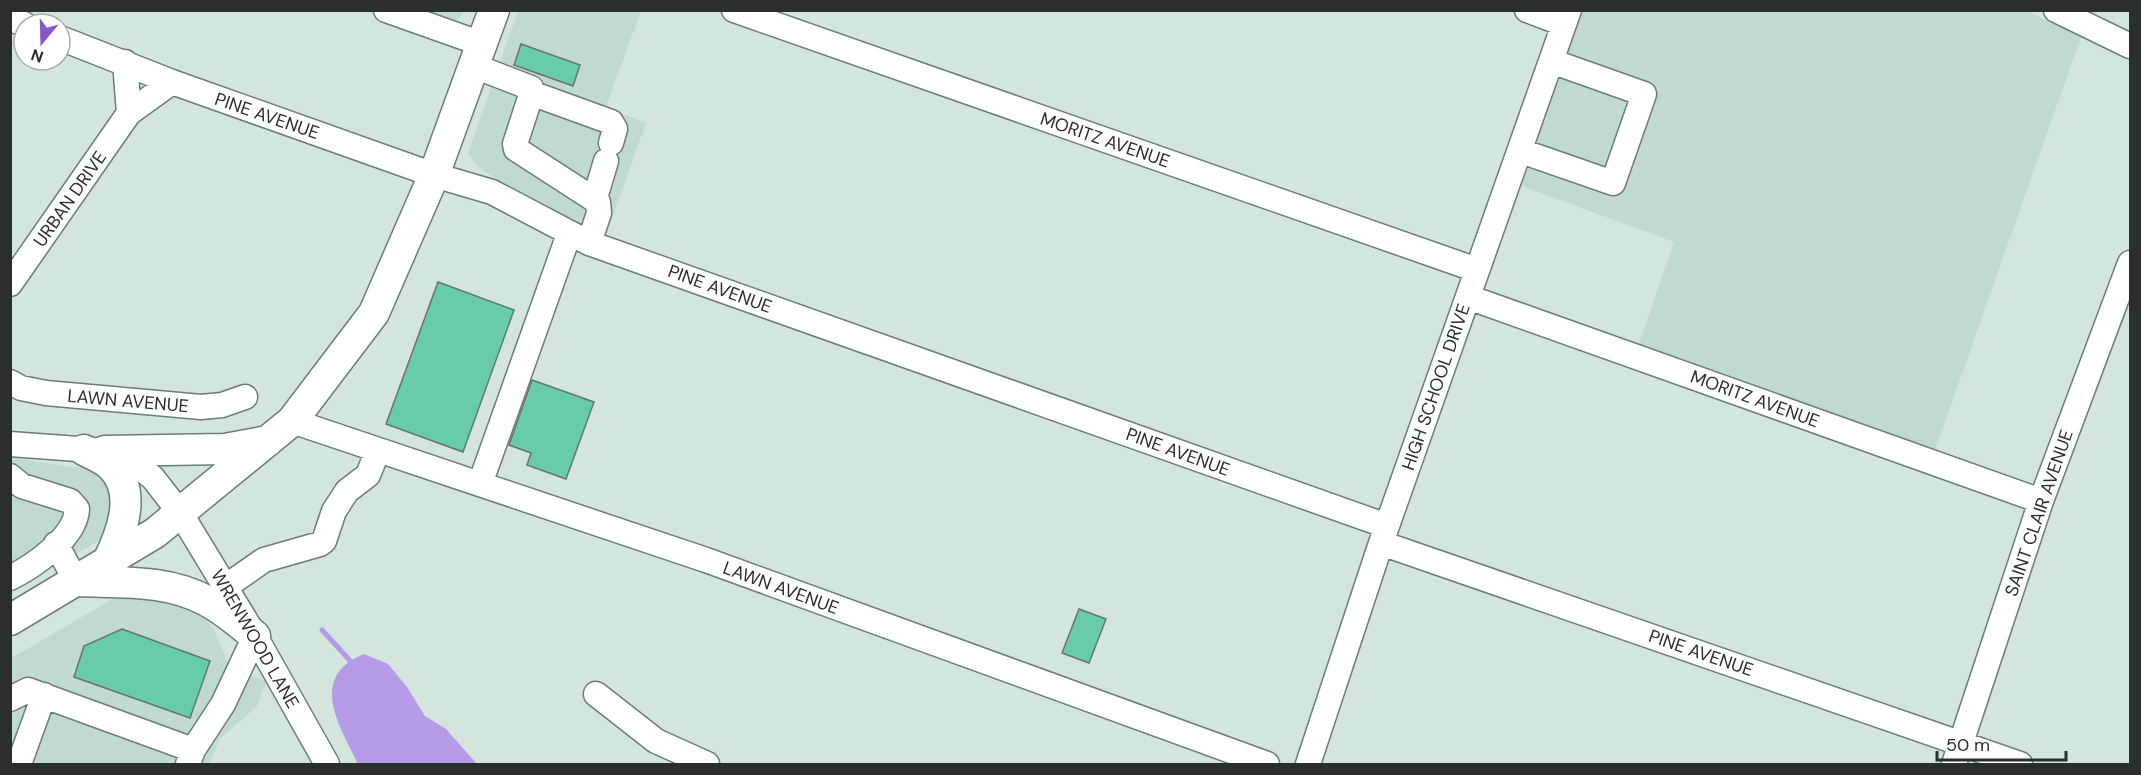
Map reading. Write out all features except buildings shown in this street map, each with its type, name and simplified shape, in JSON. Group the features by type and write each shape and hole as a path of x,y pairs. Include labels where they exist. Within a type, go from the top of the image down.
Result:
{"main road":[{"path":"10,620 107,563 181,514 292,421 374,313 434,175 494,10"},
{"path":"94,451 225,448 268,441"},
{"path":"94,451 110,464 125,487 126,500 118,542 107,563"},
{"path":"76,581 147,583 176,588 209,602 255,636"}],"street":[{"path":"386,10 478,55 528,85 531,93 515,144 516,149 595,198"},
{"name":"MORITZ AVENUE","path":"734,10 1477,270"},
{"path":"1527,10 1567,17"},
{"path":"2056,10 2130,46"},
{"name":"HIGH SCHOOL DRIVE","path":"1308,765 1384,535 1567,17"},
{"name":"PINE AVENUE","path":"72,42 172,82 434,175 492,192 579,238 1384,535 1957,754 2020,765"},
{"path":"1521,151 1613,183 1644,94 1551,61"},
{"path":"125,62 129,113"},
{"name":"URBAN DRIVE","path":"10,284 129,113 172,82"},
{"path":"480,484 579,238 598,213 595,198 615,129 611,122 531,93"},
{"name":"SAINT CLAIR AVENUE","path":"1957,754 2041,501 2130,263"},
{"name":"MORITZ AVENUE","path":"1468,297 2041,501"},
{"name":"LAWN AVENUE","path":"10,382 21,388 46,393 201,407 222,405 245,397"},
{"name":"LAWN AVENUE","path":"292,421 706,560 1267,765"},
{"name":"WRENWOOD LANE","path":"10,444 94,451 134,463 153,478 181,514 255,636 327,765"},
{"path":"225,587 264,560 324,541 334,511 347,491 368,475 378,450"},
{"path":"10,476 22,486 70,501 77,509 77,521 32,567 17,575 42,601"},
{"path":"56,544 76,581"},
{"path":"10,699 28,690 44,695 190,757 224,704 255,636"},
{"path":"596,694 656,741 707,765"},
{"path":"19,765 44,695"}],"shaded area":[{"path":"408,11 464,11 457,21 451,23"},
{"path":"518,11 641,11 606,107 646,123 605,238 556,217 478,167 468,153"},
{"path":"1581,11 2026,11 2081,37 1933,456 1637,349 1674,242 1519,185"},
{"path":"11,458 80,468 97,474 111,490 116,506 101,540 11,590"},
{"path":"137,591 201,612 215,632 228,664 266,682 257,706 219,740 210,764 11,764 10,659 116,597"},
{"path":"364,654 388,664 407,687 425,716 446,729 477,764 358,764 337,719 332,689 336,676 347,664"}],"waterway":[{"path":"322,630 354,665"}]}
